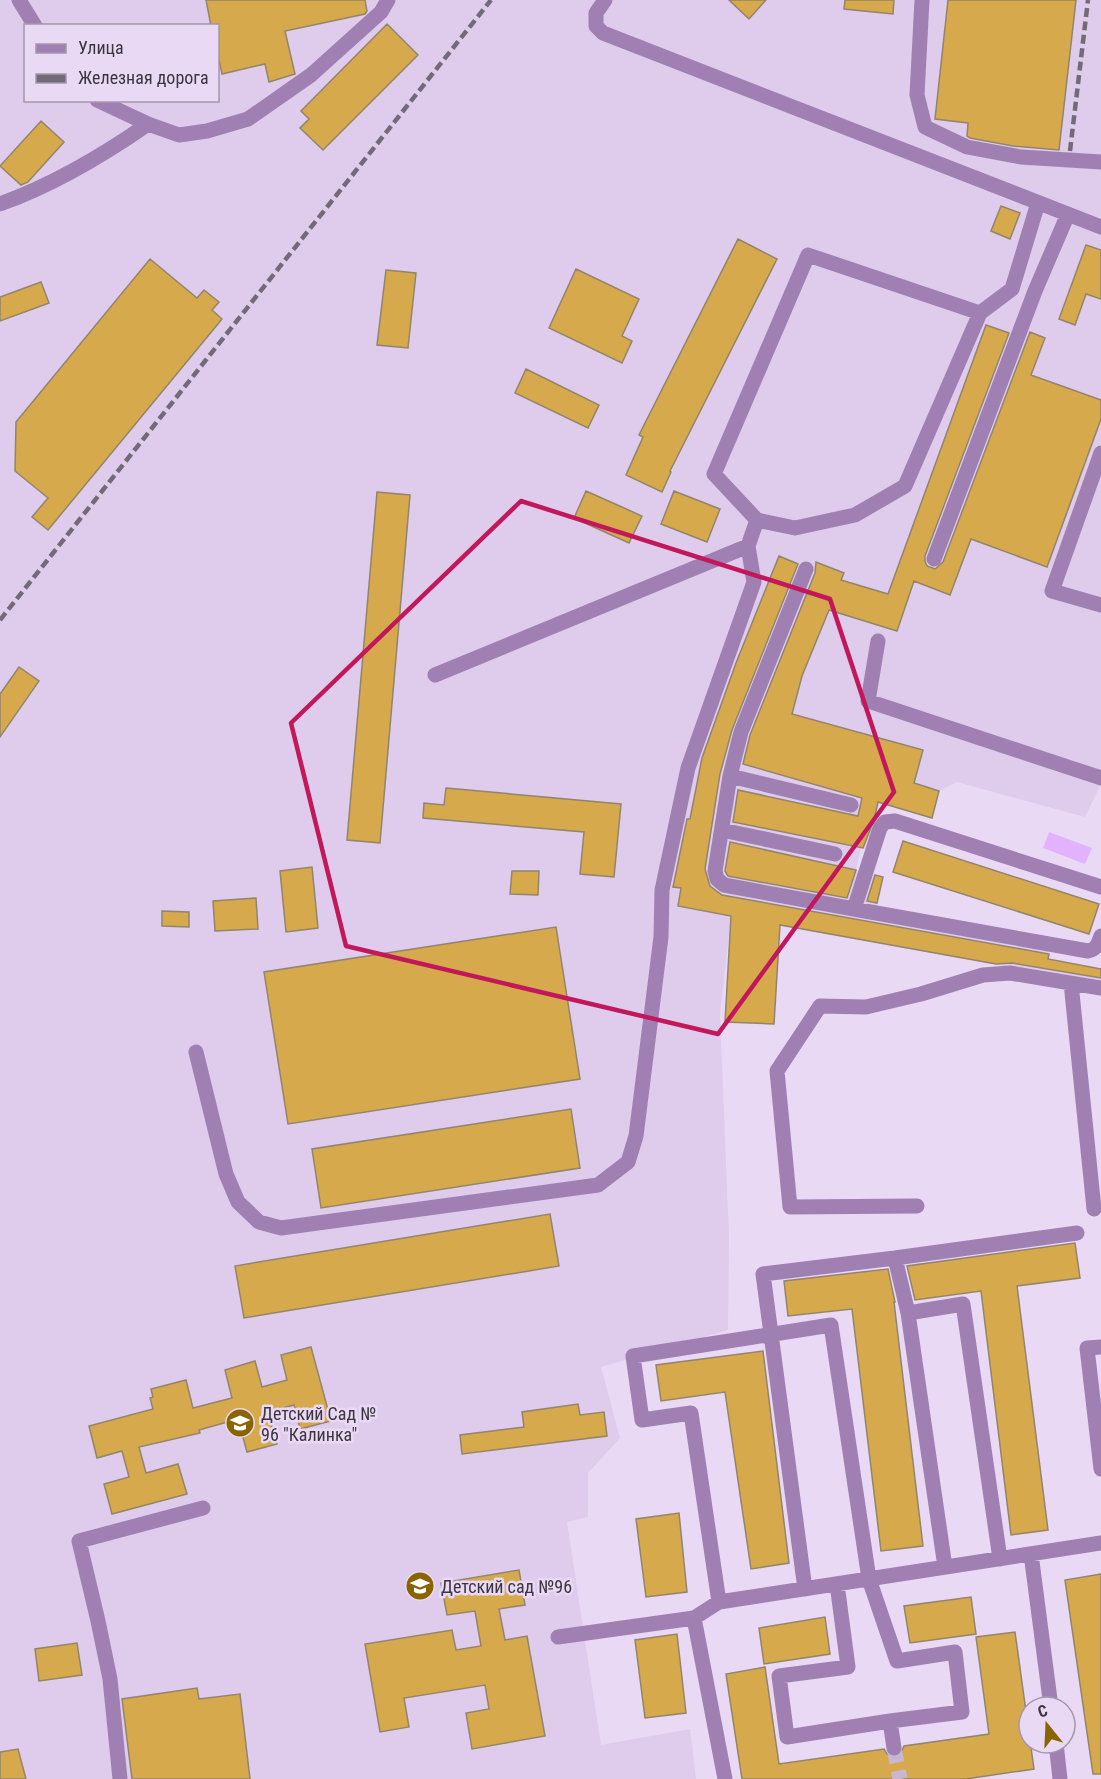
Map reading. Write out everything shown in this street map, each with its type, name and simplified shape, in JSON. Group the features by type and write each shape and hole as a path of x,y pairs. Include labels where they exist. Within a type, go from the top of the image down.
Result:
{"street":[{"path":"19,0 34,24"},
{"path":"101,102 148,124 179,135 207,131 248,119 311,75 381,12 388,0"},
{"path":"605,0 596,13 596,26 603,33 1101,226"},
{"path":"922,0 917,96 925,127 967,147 977,149 1021,157 1101,162"},
{"path":"0,204 62,176 113,148 148,124"},
{"path":"980,313 808,255 714,474 757,520 795,528 855,515 905,486 980,313 1012,290 1038,203"},
{"path":"934,560 1031,303 1068,214"},
{"path":"1101,453 1052,591 1101,605"},
{"path":"196,1052 226,1174 238,1202 259,1222 281,1228 598,1185 628,1162 636,1136 662,937 662,890 688,768 754,582 748,546 757,520"},
{"path":"435,675 748,546"},
{"path":"806,569 741,732 730,776 715,871 717,879 724,885 1088,951 1098,945 1101,936"},
{"path":"878,641 868,701 1101,778"},
{"path":"730,776 851,805"},
{"path":"854,909 880,828 885,822 895,821 1101,887"},
{"path":"722,830 835,854"},
{"path":"917,1206 789,1207 777,1071 820,1006 866,1007 996,973 1010,973 1101,988"},
{"path":"1071,983 1094,1209"},
{"path":"805,1589 763,1275 1077,1233"},
{"path":"896,1258 908,1312 945,1567"},
{"path":"908,1312 963,1304 1000,1559"},
{"path":"719,1602 691,1413 642,1420 633,1356 831,1325 869,1579 897,1661 955,1652 962,1712 787,1737 779,1676 848,1666 837,1584"},
{"path":"1101,1347 1087,1348 1101,1469"},
{"path":"120,1779 110,1679 79,1541 203,1508"},
{"path":"558,1637 694,1618 719,1602 1101,1543"},
{"path":"1031,1554 1049,1695"},
{"path":"694,1618 725,1779"},
{"path":"890,1721 894,1748"},
{"path":"1057,1755 1060,1779"}],"highlighted area":[{"path":"521,501 830,599 894,792 718,1034 346,946 291,723"}],"shaded area":[{"path":"0,0 1101,0 1101,784 1085,817 957,782 939,791 932,818 879,803 868,849 861,848 856,870 883,877 874,918 1049,951 1048,959 1101,969 1101,984 731,916 720,1014 729,1237 728,1330 601,1367 620,1438 588,1473 588,1517 567,1522 601,1745 690,1729 696,1779 0,1779"},
{"path":"1049,832 1092,848 1085,864 1043,848"}],"building":[{"path":"206,0 365,0 367,11 365,14 285,31 295,74 269,82 265,64 222,74 219,60 219,24 211,24"},
{"path":"729,0 766,0 749,19"},
{"path":"845,0 894,0 893,14 844,9"},
{"path":"948,0 1076,0 1059,150 1013,146 970,138 967,136 968,123 935,119"},
{"path":"387,24 418,55 323,150 300,128 309,119 301,111"},
{"path":"41,121 64,142 28,182 21,185 0,166"},
{"path":"1001,206 1020,213 1010,239 991,231"},
{"path":"738,239 777,259 670,471 662,492 626,475 643,437 639,435"},
{"path":"1086,245 1101,250 1101,299 1086,294 1075,325 1059,319"},
{"path":"150,259 197,298 204,290 219,302 212,310 222,319 48,530 32,517 48,498 15,471 16,422"},
{"path":"576,269 639,299 622,336 632,341 622,363 549,328"},
{"path":"386,270 416,273 408,348 377,345"},
{"path":"41,282 49,303 0,321 0,297"},
{"path":"986,325 1009,333 925,561 927,566 935,569 943,562 1030,332 1045,338 1031,375 1101,400 1101,419 1047,567 971,539 950,595 914,581 897,631 829,610 802,676 792,714 923,750 914,783 939,791 932,818 878,802 863,848 733,822 738,790 858,816 862,798 743,764 750,735 815,573 816,562 844,573 841,580 888,594"},
{"path":"526,369 599,405 588,428 515,393"},
{"path":"586,491 642,516 629,543 574,518"},
{"path":"674,491 720,509 707,542 661,524"},
{"path":"377,492 410,495 380,843 347,840"},
{"path":"779,556 798,564 732,730 720,774 705,869 710,886 722,895 1049,954 1048,959 1101,969 1101,978 1012,963 996,964 780,925 774,1024 725,1022 731,916 678,906 681,888 673,887 702,758 736,663"},
{"path":"19,667 39,681 0,737 0,694"},
{"path":"446,788 621,804 614,877 580,874 584,832 423,818 424,803 444,805"},
{"path":"903,841 1099,904 1089,934 893,872"},
{"path":"730,842 856,870 847,898 728,876 725,871"},
{"path":"312,867 318,928 286,932 280,871"},
{"path":"512,871 539,871 538,895 510,894"},
{"path":"875,875 883,877 877,903 867,901"},
{"path":"256,898 258,929 215,931 213,901"},
{"path":"162,911 189,912 189,927 162,926"},
{"path":"556,927 580,1079 288,1124 264,972"},
{"path":"571,1109 580,1168 321,1208 312,1149"},
{"path":"550,1214 559,1266 244,1318 235,1266"},
{"path":"1075,1243 1080,1278 1017,1286 1048,1530 1011,1535 981,1291 915,1300 907,1266"},
{"path":"888,1269 895,1302 923,1546 881,1551 852,1309 788,1316 784,1281"},
{"path":"311,1347 331,1421 300,1429 294,1405 268,1412 277,1444 247,1452 238,1419 199,1430 200,1433 139,1447 146,1473 178,1464 187,1494 112,1514 104,1484 129,1477 122,1451 97,1458 89,1426 153,1409 150,1398 153,1397 151,1389 186,1380 193,1408 232,1398 225,1370 255,1361 262,1387 287,1380 281,1355"},
{"path":"763,1351 789,1563 751,1569 725,1392 661,1401 656,1365"},
{"path":"578,1404 580,1415 604,1412 607,1436 462,1454 460,1435 524,1427 522,1412"},
{"path":"679,1513 687,1592 646,1597 636,1519"},
{"path":"519,1570 525,1605 499,1609 505,1640 527,1636 545,1736 472,1749 466,1713 489,1709 485,1685 404,1698 409,1727 380,1732 365,1644 452,1630 456,1650 481,1646 475,1611 447,1615 441,1583"},
{"path":"1101,1574 1101,1774 1093,1774 1065,1580"},
{"path":"971,1597 976,1634 910,1643 904,1606"},
{"path":"825,1617 830,1654 764,1664 759,1628"},
{"path":"1015,1632 1024,1695 1017,1695 1017,1755 1032,1755 1034,1769 966,1779 742,1779 726,1674 765,1667 779,1764 884,1749 887,1754 895,1758 900,1755 904,1746 989,1734 976,1637"},
{"path":"677,1634 686,1713 645,1718 635,1640"},
{"path":"77,1643 82,1675 39,1681 35,1649"},
{"path":"197,1688 199,1699 240,1694 250,1779 132,1779 122,1699"},
{"path":"18,1749 26,1779 0,1779 0,1752"}],"tunnel":[{"path":"894,1748 900,1779"}],"railway":[{"path":"0,620 491,0"},
{"path":"1070,151 1088,0"}],"place":[{"name":"Детский Сад № 96 \"Калинка\"","path":"240,1423"},
{"name":"Детский сад №96","path":"420,1586"}]}
